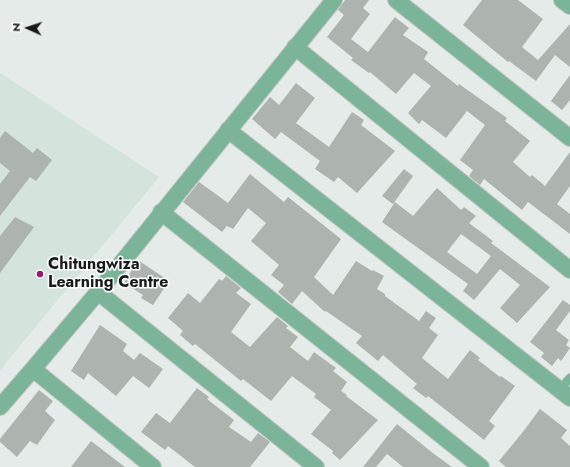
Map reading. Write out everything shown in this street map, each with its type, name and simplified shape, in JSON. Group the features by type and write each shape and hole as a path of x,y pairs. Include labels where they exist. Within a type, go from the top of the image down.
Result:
{"street":[{"path":"0,407 98,292 161,212 334,0"},
{"path":"396,0 570,138"},
{"path":"562,0 570,6"},
{"path":"295,47 570,270"},
{"path":"228,130 567,388"},
{"path":"161,212 481,467"},
{"path":"98,292 316,467"},
{"path":"33,370 153,467"}],"shaded area":[{"name":"Chitungwiza Learning Centre","path":"0,73 159,177 0,370"}],"building":[{"path":"345,0 369,0 363,8 370,14 351,39 368,52 395,17 409,28 403,35 428,52 424,59 458,86 459,84 507,118 505,121 530,141 513,162 530,177 532,175 545,186 570,152 570,186 557,204 570,214 570,234 528,202 522,210 484,179 480,185 469,176 473,170 460,160 485,125 467,111 446,138 422,120 419,124 408,113 431,86 414,73 396,94 370,72 369,73 351,60 353,58 327,37 344,15 338,10"},
{"path":"482,0 518,0 543,19 522,47 538,60 570,24 570,67 555,55 536,81 509,61 508,62 463,25"},
{"path":"570,75 570,100 562,110 551,101"},
{"path":"296,83 315,98 296,123 329,147 352,112 364,120 361,125 395,151 357,193 338,177 334,182 315,169 320,161 281,132 275,139 252,119 270,97 279,105"},
{"path":"5,131 33,153 37,148 52,160 36,181 30,177 0,216 0,184 10,171 0,163 0,138"},
{"path":"404,169 413,176 393,204 382,196"},
{"path":"250,174 284,202 288,197 341,239 314,277 333,295 356,261 372,271 373,270 384,276 377,289 419,321 426,311 436,318 429,328 438,335 422,358 448,379 470,350 480,358 478,360 500,377 501,376 515,386 489,421 495,426 484,440 428,396 426,398 413,388 417,384 383,355 378,361 356,343 362,336 326,311 325,312 302,291 292,304 278,292 284,285 271,275 279,265 251,241 266,223 248,208 233,229 227,226 222,232 183,202 199,182 228,203"},
{"path":"437,188 461,210 464,207 476,216 469,223 493,241 491,243 550,287 517,323 500,308 520,285 500,269 474,300 463,291 468,284 382,222 395,202 413,216","holes":["461,234 491,256 477,274 447,252"]},
{"path":"15,217 34,227 0,273 0,236"},
{"path":"138,260 169,281 153,305 141,298 143,295 124,283"},
{"path":"226,276 241,288 236,293 251,304 231,332 250,347 277,317 288,326 286,328 298,337 290,347 308,361 314,352 336,368 333,371 347,382 341,391 378,420 340,460 332,453 333,451 311,434 331,410 314,397 316,394 292,376 271,401 243,379 241,381 195,344 193,346 180,335 183,331 168,318 188,293 200,303 219,279 222,281"},
{"path":"563,300 570,305 570,311 556,330 569,340 566,345 570,348 561,361 558,358 552,366 541,357 544,353 530,342"},
{"path":"100,325 127,344 123,351 134,360 140,353 163,369 149,388 133,376 116,396 88,373 84,380 71,371"},
{"path":"197,388 209,397 207,399 234,420 229,427 251,442 258,433 270,442 250,467 195,467 168,446 165,450 141,432 156,413 170,423"},
{"path":"39,390 53,401 45,411 55,420 37,445 30,441 17,457 0,442 0,439"},
{"path":"540,409 567,430 561,438 570,446 570,467 506,467 499,461"},
{"path":"397,424 452,467 403,467 387,454 376,467 363,467"},
{"path":"91,441 125,467 71,467"}],"place":[{"name":"Chitungwiza Learning Centre","path":"40,274"}]}
